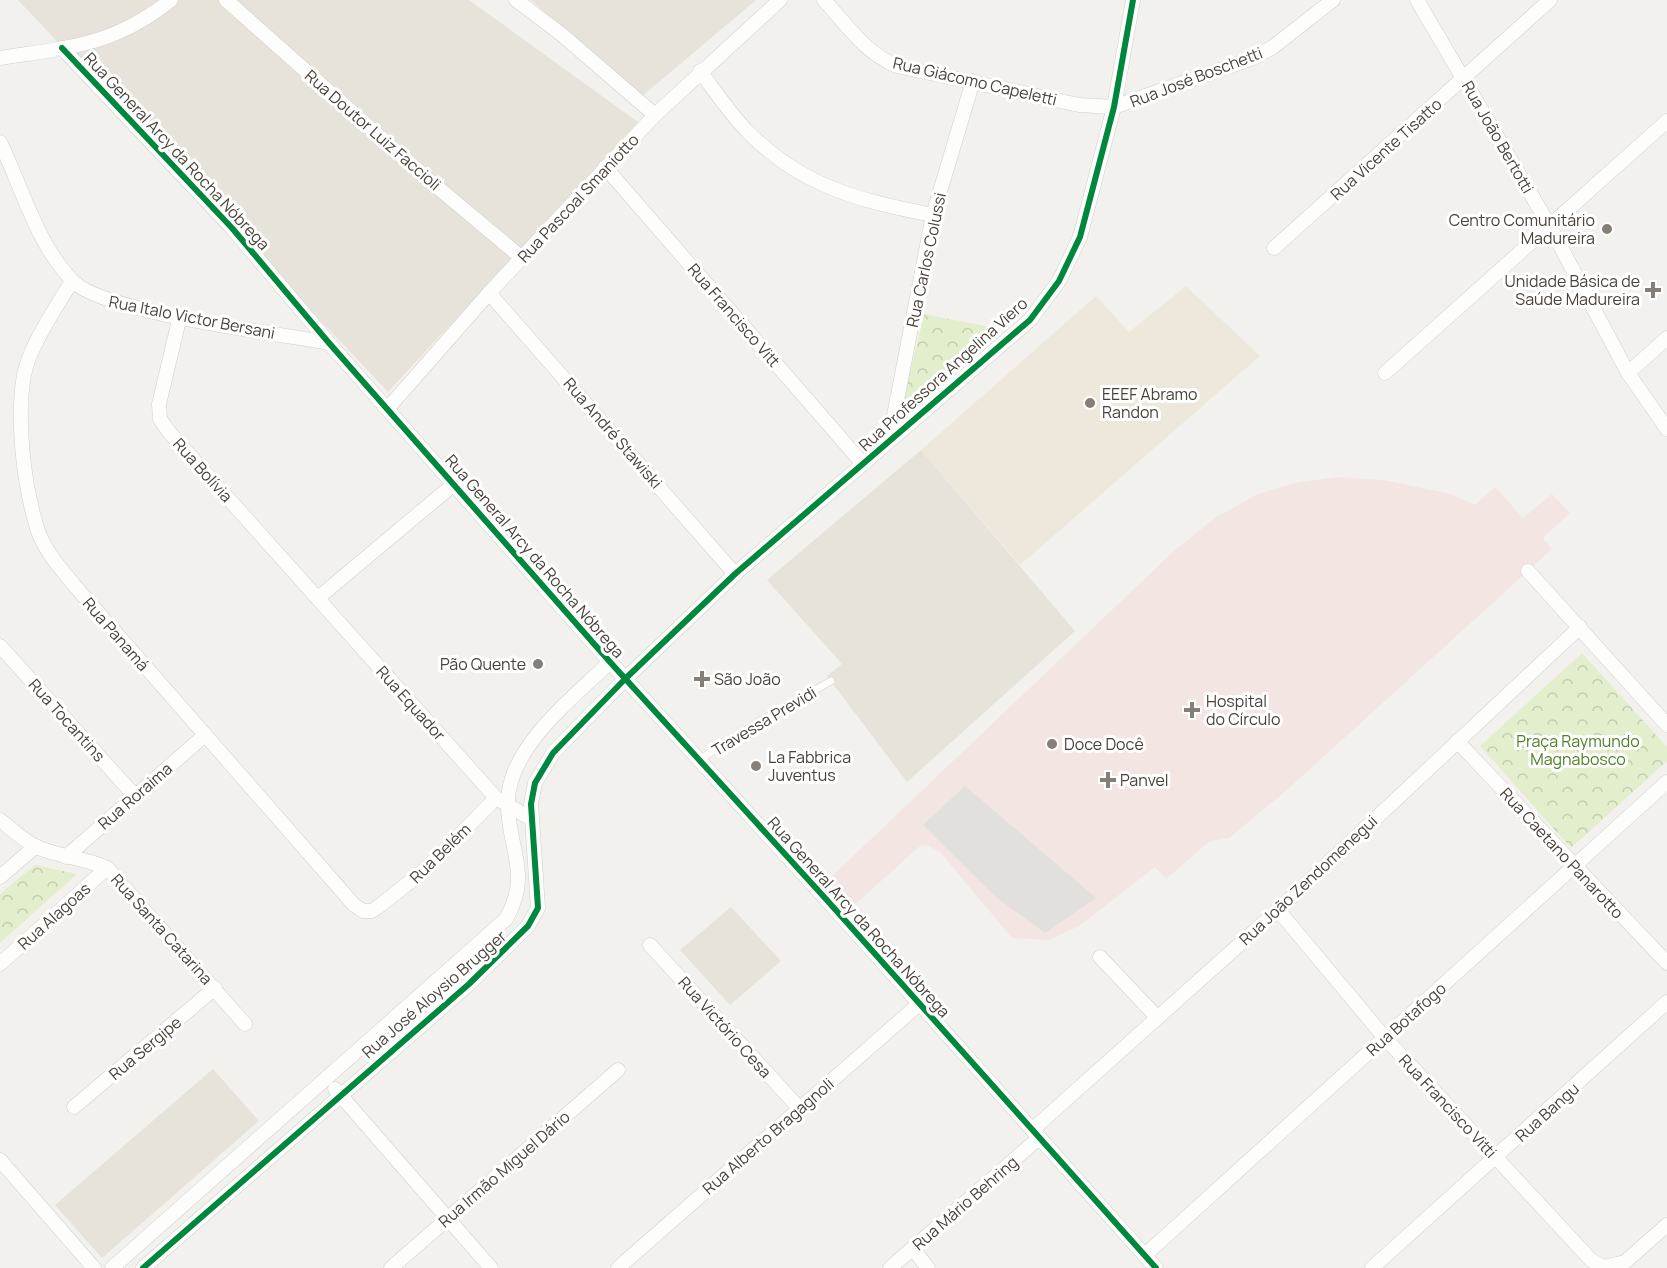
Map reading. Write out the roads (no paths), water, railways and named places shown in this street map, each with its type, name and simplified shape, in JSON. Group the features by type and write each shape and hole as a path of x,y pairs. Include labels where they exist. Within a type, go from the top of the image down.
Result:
{"street":[{"path":"0,58 105,40 133,27 171,0"},
{"name":"Rua Doutor Luiz Faccioli","path":"226,0 424,176 522,258"},
{"path":"516,0 561,34 655,115"},
{"name":"Rua Pascoal Smaniotto","path":"388,408 489,293 605,167 699,71 780,0"},
{"name":"Rua Giácomo Capeletti","path":"824,0 865,45 884,61 917,72 973,81 1079,105 1114,107"},
{"name":"Rua Professora Angelina Viero","path":"625,679 735,574 1030,320 1059,281 1080,237 1114,107 1133,0"},
{"name":"Rua José Boschetti","path":"1114,107 1253,58 1273,47 1333,0"},
{"name":"Rua João Bertotti","path":"1417,0 1549,225 1628,373 1667,429"},
{"name":"Rua Vicente Tisatto","path":"1274,248 1465,79 1550,0"},
{"name":"Rua General Arcy da Rocha Nóbrega","path":"62,48 232,228 329,343 625,679 1156,1268"},
{"path":"699,71 747,131 773,155 807,177 840,193 866,201 933,215"},
{"name":"Rua Carlos Colussi","path":"888,441 933,215 973,81"},
{"path":"1385,373 1667,122"},
{"name":"Rua Italo Victor Bersani","path":"0,142 42,236 57,262 72,281 100,298 180,316 329,343"},
{"name":"Rua Francisco Vitt","path":"605,167 862,464"},
{"name":"Rua Panamá","path":"72,281 44,328 24,374 21,423 28,486 39,532 51,556 74,585 354,905 363,910 372,911 382,904"},
{"name":"Rua André Stawiski","path":"489,293 735,574"},
{"name":"Rua Bolívia","path":"180,316 159,404 160,419 169,432 318,598"},
{"path":"1628,373 1667,338"},
{"path":"318,598 454,484"},
{"path":"1528,571 1667,725"},
{"name":"Rua Equador","path":"318,598 502,802"},
{"name":"Rua João Zendomenegui","path":"1036,1134 1156,1016 1278,910 1580,627"},
{"name":"Rua Tocantins","path":"0,645 134,795"},
{"path":"538,883 520,884 502,802 520,758 534,739 610,662"},
{"name":"Rua José Aloysio Brugger","path":"143,1268 339,1094 469,984 528,926 538,908 538,883 530,818 535,783 553,753 625,679"},
{"name":"Rua Roraima","path":"66,857 205,735"},
{"path":"534,739 553,753"},
{"name":"Rua Caetano Panarotto","path":"1457,741 1667,963"},
{"name":"Rua Botafogo","path":"1144,1256 1667,782"},
{"path":"502,802 530,818"},
{"name":"Rua Belém","path":"382,904 502,802"},
{"name":"Rua Santa Catarina","path":"0,820 36,846 66,857 90,860 107,868 245,1024"},
{"path":"0,877 36,846"},
{"name":"Rua Alagoas","path":"0,964 107,868"},
{"name":"Rua José Aloysio Brugger","path":"112,1268 495,931 516,902 520,884"},
{"name":"Rua Francisco Vitti","path":"1278,910 1384,1038 1591,1260 1604,1267"},
{"path":"495,931 510,946"},
{"name":"Rua Victório Cesa","path":"650,945 799,1108"},
{"path":"1100,957 1156,1016"},
{"path":"455,967 469,984"},
{"name":"Rua Sergipe","path":"74,1107 215,988"},
{"name":"Rua Bangu","path":"1372,1268 1667,1002"},
{"name":"Rua Alberto Bragagnoli","path":"618,1268 919,1004"},
{"name":"Rua Irmão Miguel Dário","path":"391,1268 618,1070"},
{"path":"327,1079 491,1268"},
{"name":"Rua Mário Behring","path":"890,1268 1036,1134"},
{"path":"0,1160 94,1268"},
{"path":"1604,1267 1625,1262 1667,1225"},
{"path":"913,1249 928,1268"}],"lane":[{"name":"Travessa Previdi","path":"699,761 758,722 831,681"}],"place":[{"name":"Centro Comunitário Madureira","path":"1607,229"},
{"name":"Unidade Básica de Saúde Madureira","path":"1653,290"},
{"name":"EEEF Abramo Randon","path":"1090,403"},
{"name":"Pão Quente","path":"538,664"},
{"name":"São João","path":"702,679"},
{"name":"Hospital do Círculo","path":"1192,710"},
{"name":"Doce Docê","path":"1052,744"},
{"name":"La Fabbrica Juventus","path":"756,766"},
{"name":"Panvel","path":"1108,780"}],"park label":[{"name":"Praça Raymundo Magnabosco","path":"1578,750"}]}
